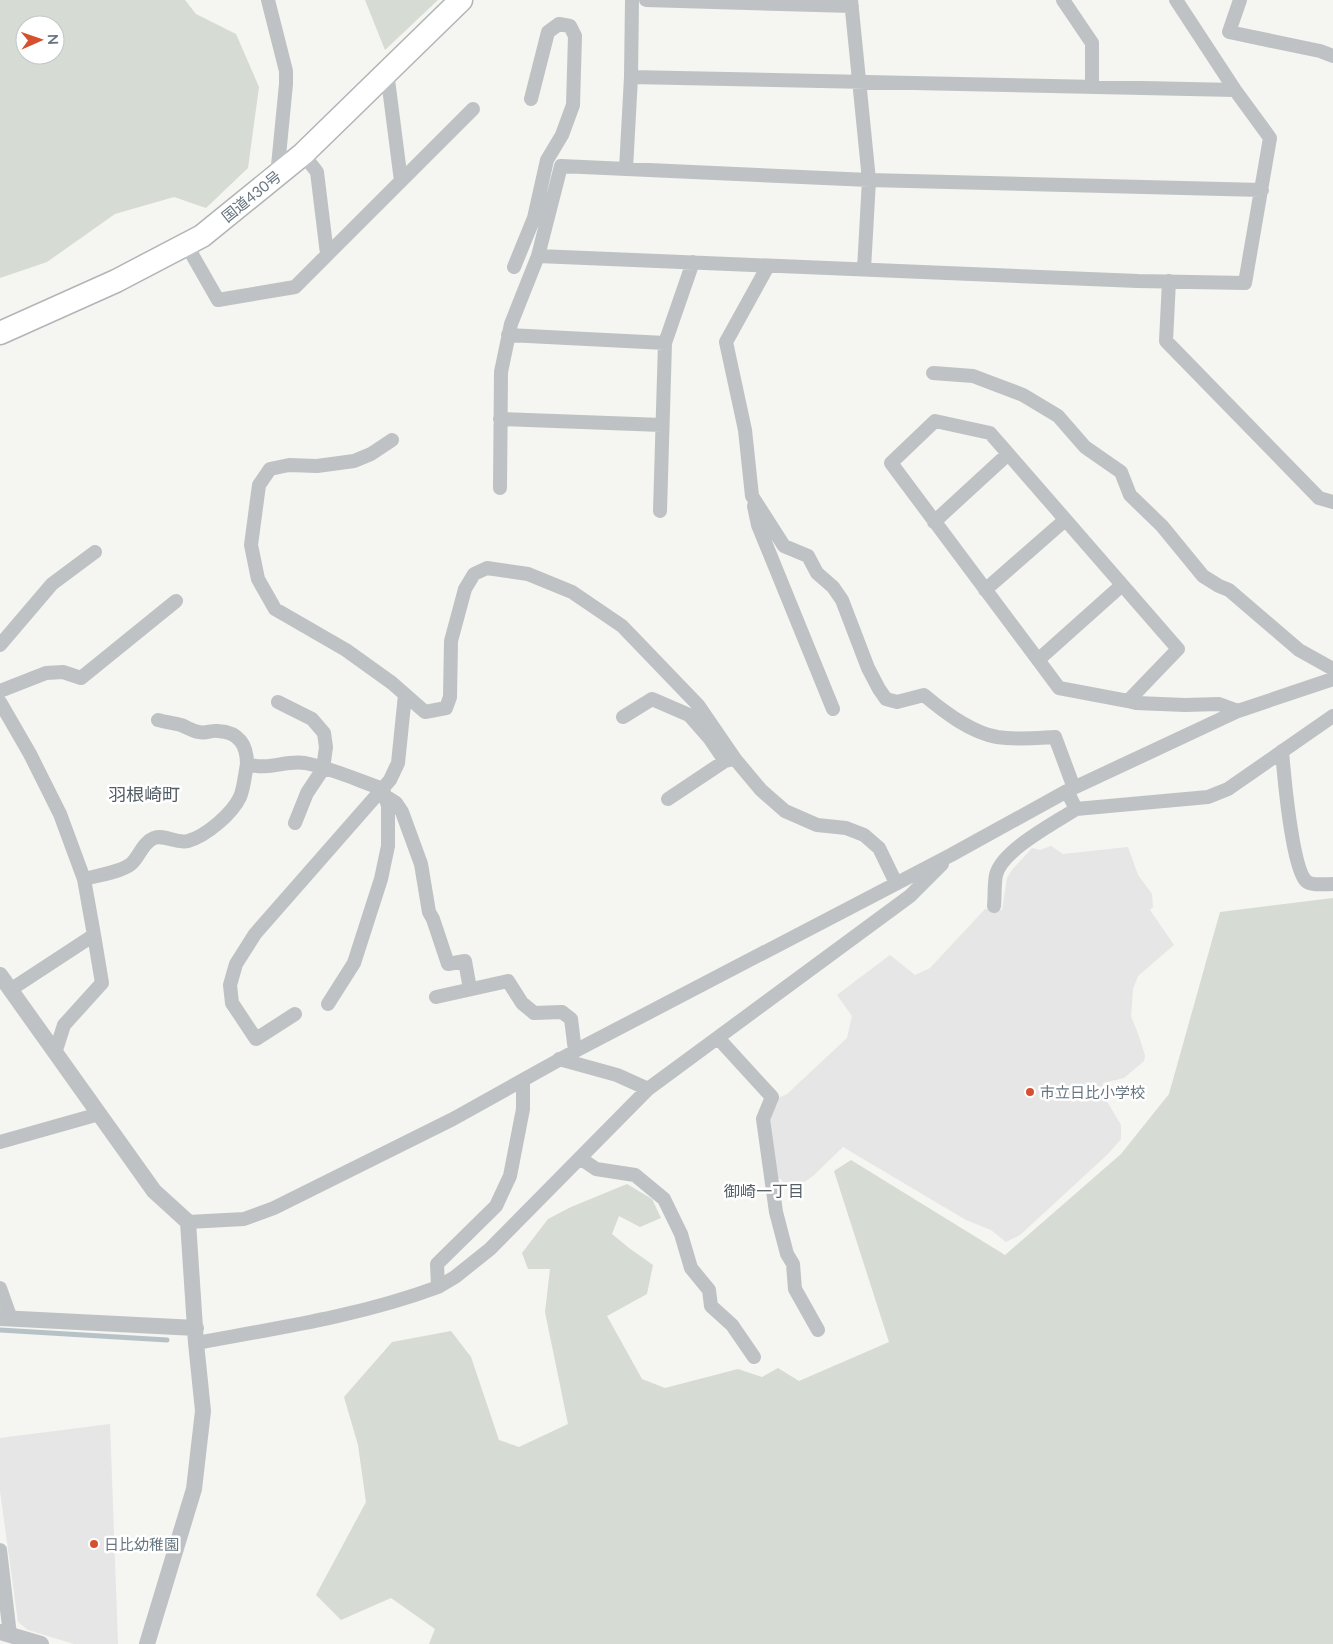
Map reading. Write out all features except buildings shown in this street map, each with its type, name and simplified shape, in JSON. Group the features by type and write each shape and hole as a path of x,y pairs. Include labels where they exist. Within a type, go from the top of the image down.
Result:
{"highway":[{"name":"国道430号","path":"0,333 116,281 202,236 303,154 461,0"}],"street":[{"path":"268,0 286,71 277,176"},
{"path":"626,169 631,77 632,0"},
{"path":"646,0 852,3 869,180 864,269"},
{"path":"1063,0 1092,43 1092,87"},
{"path":"538,256 1169,282 1245,283 1270,138 1235,90 1176,0"},
{"path":"1240,0 1229,32 1320,51 1333,56"},
{"path":"514,266 534,218 547,160 562,136 573,105 575,36 570,26 559,24 548,32 531,99"},
{"path":"387,72 402,180"},
{"path":"631,77 1235,90"},
{"path":"186,244 218,300 295,286 473,109"},
{"path":"303,154 317,172 327,254"},
{"path":"547,160 561,166 869,180 1262,190"},
{"path":"500,488 501,372 511,324 538,256 561,166"},
{"path":"660,511 665,343 693,262"},
{"path":"768,266 726,342 745,430 752,496 758,525 833,709"},
{"path":"1169,282 1166,341 1319,498 1333,502"},
{"path":"508,336 665,343"},
{"path":"932,373 973,376 1023,395 1058,416 1085,447 1121,472 1130,495 1162,526 1203,576 1229,590 1299,650 1333,669"},
{"path":"500,419 662,425"},
{"path":"1128,701 1178,650 990,433 935,421 891,463 1059,688 1128,701 1185,705 1219,704 1238,711"},
{"path":"392,440 371,454 354,461 270,469 259,484 251,545 258,580 275,609 346,650 392,683 426,712 446,708 450,697 451,641 465,589 474,574 487,568 528,574 572,592 622,626 698,704 730,760"},
{"path":"934,522 1008,454"},
{"path":"752,496 784,546 808,556 817,572 833,587 842,600 868,668 878,689 886,700 897,702 924,695 947,715 984,734 997,737 1019,738 1055,737 1076,809"},
{"path":"985,590 1065,520"},
{"path":"0,645 52,584 95,552"},
{"path":"1038,660 1122,585"},
{"path":"0,691 46,673 63,672 81,678 176,601"},
{"path":"188,1222 244,1219 274,1208 453,1119 575,1051 1070,790 1238,711 1333,679"},
{"path":"295,1014 256,1039 232,1003 230,985 236,964 255,934 384,792 398,763 405,695"},
{"path":"623,717 652,699 689,715 730,760 785,811 817,825 846,828 864,835 879,848 896,883"},
{"path":"0,702 30,754 60,814 84,878 102,983 64,1025 55,1053"},
{"path":"278,702 312,719 324,733 326,748 324,768 307,793 295,823"},
{"path":"84,878 114,871 131,864 145,845 154,838 164,837 177,841 187,841 206,833 231,811 240,797 247,764 247,752 241,740 233,735 217,730 206,733 194,731 181,725 158,720"},
{"path":"994,906 996,875 1004,860 1019,846 1076,809 1208,797 1228,790 1282,751 1331,720"},
{"path":"1282,751 1289,821 1298,861 1305,880 1309,883 1333,884"},
{"path":"668,799 730,760"},
{"path":"247,764 257,767 275,766 290,762 305,763 324,768 384,792 396,803 402,812 421,864 429,912 434,919 448,964 465,961 470,990"},
{"path":"328,1004 354,963 381,879 388,846 388,806 384,792"},
{"path":"0,1288 6,1318 196,1336 349,1314 404,1300 438,1287 455,1277 490,1249 648,1089 910,896 951,854"},
{"path":"10,990 94,935"},
{"path":"0,974 154,1191 188,1222 203,1411 194,1489 147,1644"},
{"path":"436,997 508,981 522,1003 534,1013 562,1012 571,1019 575,1051"},
{"path":"718,1038 772,1098 764,1119 776,1212 787,1254 793,1264 795,1289 818,1330"},
{"path":"560,1059 617,1075 648,1089"},
{"path":"438,1287 436,1264 496,1206 510,1176 523,1109 523,1080"},
{"path":"0,1142 99,1114"},
{"path":"580,1158 596,1169 634,1175 664,1200 681,1234 691,1268 709,1290 711,1306 732,1325 754,1357"},
{"path":"0,1550 5,1634 41,1644"}],"shaded area":[{"path":"0,0 185,0 196,14 236,34 259,87 248,168 206,208 174,197 115,214 47,262 0,278"},
{"path":"365,0 438,0 385,50"},
{"path":"1051,846 1063,854 1128,847 1138,875 1152,894 1153,907 1150,910 1174,945 1138,976 1133,989 1131,1016 1145,1056 1144,1061 1124,1078 1103,1083 1102,1093 1121,1125 1121,1139 1108,1154 1020,1235 1006,1242 991,1230 966,1220 843,1147 813,1176 789,1192 781,1179 775,1179 769,1114 778,1098 787,1094 847,1038 852,1016 837,995 890,955 915,975 930,968 985,909 1002,910 1007,878 1032,848 1040,850"},
{"path":"1333,898 1333,1644 429,1644 435,1629 391,1598 341,1620 316,1595 366,1502 358,1445 344,1397 392,1342 451,1331 471,1357 499,1440 519,1447 568,1424 545,1312 550,1269 528,1269 522,1253 548,1219 571,1207 627,1184 652,1199 661,1218 640,1227 619,1216 612,1234 653,1265 647,1294 607,1316 642,1379 665,1388 738,1369 762,1377 778,1368 799,1381 889,1342 834,1171 851,1160 1005,1255 1121,1154 1169,1094 1220,912"},
{"path":"110,1424 118,1644 74,1644 28,1630 18,1622 0,1491 0,1438"}],"waterway":[{"path":"0,1330 167,1340"}],"place":[{"name":"市立日比小学校","path":"1030,1092"},
{"name":"日比幼稚園","path":"94,1544"}],"district":[{"name":"羽根崎町","path":"144,794"},
{"name":"御崎一丁目","path":"764,1190"}]}
